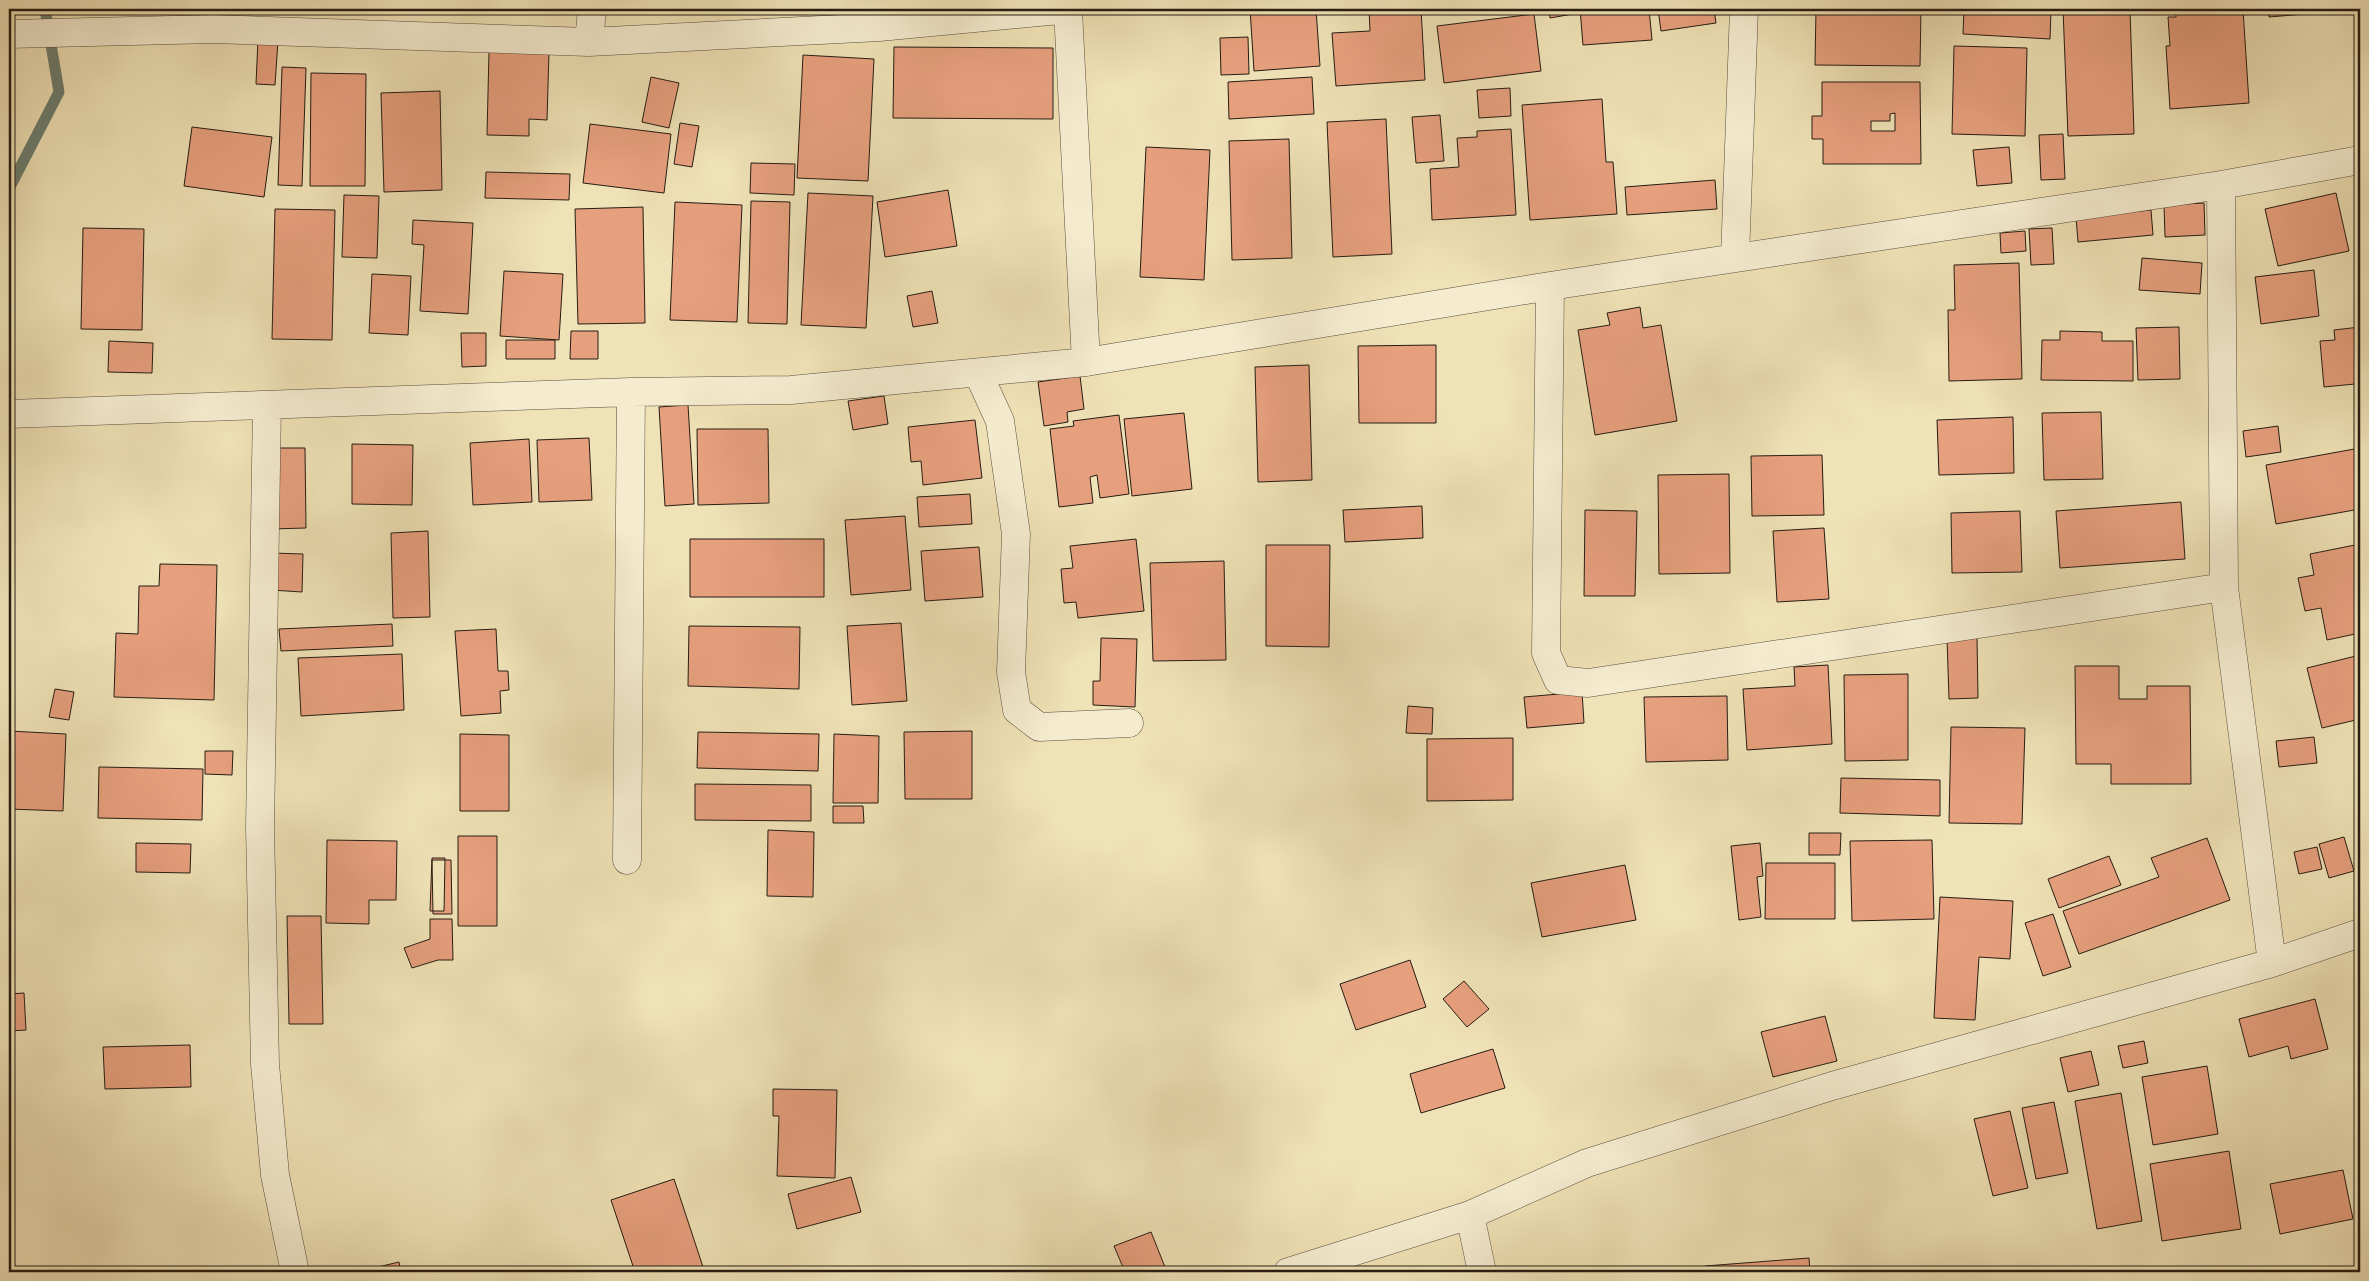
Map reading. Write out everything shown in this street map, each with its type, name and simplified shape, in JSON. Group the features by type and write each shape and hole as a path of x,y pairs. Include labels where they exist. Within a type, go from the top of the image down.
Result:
{"street":[{"path":"589,42 592,9"},
{"path":"14,34 214,29 589,42 879,27 1069,9 1086,362"},
{"path":"1735,258 1744,9"},
{"path":"9,414 631,392 791,390 1086,362 1550,286 2221,185 2360,160"},
{"path":"2221,185 2224,587 2272,963"},
{"path":"1550,286 1546,653 1558,680 1588,683 2224,587"},
{"path":"978,373 1000,421 1016,534 1011,672 1017,710 1039,727 1129,724"},
{"path":"627,860 631,392"},
{"path":"267,405 260,827 265,1064 275,1174 295,1272"},
{"path":"1288,1272 1470,1215 1596,1160 1832,1086 2272,963 2360,933"},
{"path":"1470,1215 1482,1272"}],"building":[{"path":"1250,9 1316,9 1320,66 1254,71"},
{"path":"1369,9 1421,9 1425,80 1336,86 1332,33 1370,31"},
{"path":"1467,9 1490,9 1468,13"},
{"path":"1549,9 1572,9 1573,14 1550,18"},
{"path":"1580,9 1649,9 1652,40 1583,45"},
{"path":"1658,9 1714,9 1716,23 1661,31"},
{"path":"1816,9 1921,9 1920,66 1815,65"},
{"path":"1964,9 2051,9 2050,39 1963,34"},
{"path":"2063,9 2130,9 2134,134 2068,136"},
{"path":"2176,9 2243,9 2249,103 2170,109 2166,46 2170,46 2168,17 2176,17"},
{"path":"2268,9 2341,9 2341,11 2269,17"},
{"path":"1534,14 1541,71 1444,83 1437,26"},
{"path":"1248,37 1249,74 1221,75 1220,38"},
{"path":"258,39 278,40 275,85 256,84"},
{"path":"1954,46 2027,48 2025,136 1952,134"},
{"path":"894,47 1053,48 1053,119 893,118"},
{"path":"489,51 549,52 547,120 529,119 529,136 487,135"},
{"path":"803,55 874,59 868,181 797,178"},
{"path":"282,67 306,68 302,186 278,185"},
{"path":"311,73 366,74 365,186 310,186"},
{"path":"651,77 679,83 669,128 642,122"},
{"path":"1312,77 1314,114 1229,119 1228,82"},
{"path":"1822,82 1920,82 1921,164 1823,164 1823,139 1812,139 1812,116 1822,116","holes":["1895,113 1895,131 1871,131 1871,121 1890,121 1890,114"]},
{"path":"1510,88 1511,116 1479,118 1477,90"},
{"path":"440,91 442,190 384,192 381,93"},
{"path":"1602,99 1606,162 1613,162 1617,214 1530,220 1522,105"},
{"path":"1440,115 1444,161 1416,163 1412,117"},
{"path":"1386,119 1392,254 1333,257 1327,122"},
{"path":"680,123 699,126 692,167 674,164"},
{"path":"590,124 671,134 664,193 583,183"},
{"path":"192,127 272,137 264,197 184,186"},
{"path":"1511,129 1516,215 1432,220 1430,169 1459,167 1457,138 1477,137 1477,131"},
{"path":"2063,134 2065,179 2041,180 2039,135"},
{"path":"1289,139 1292,258 1232,260 1229,141"},
{"path":"1146,147 1210,150 1204,280 1140,277"},
{"path":"2009,147 2012,183 1977,186 1973,150"},
{"path":"751,163 795,164 794,195 750,193"},
{"path":"486,172 570,174 569,200 485,198"},
{"path":"1715,180 1717,209 1627,215 1625,187"},
{"path":"948,190 957,246 885,257 877,202"},
{"path":"808,193 873,196 866,328 801,325"},
{"path":"2336,193 2349,251 2278,266 2265,209"},
{"path":"344,195 379,196 377,258 342,257"},
{"path":"751,201 790,202 787,324 748,323"},
{"path":"675,202 742,205 737,322 670,320"},
{"path":"2204,203 2205,235 2165,237 2164,205"},
{"path":"643,207 645,323 578,324 575,209"},
{"path":"275,209 335,210 332,340 272,339"},
{"path":"2151,210 2153,235 2078,242 2076,217"},
{"path":"413,220 473,223 468,314 420,311 424,245 412,244"},
{"path":"83,228 144,229 142,330 81,329"},
{"path":"2052,228 2054,264 2031,265 2029,229"},
{"path":"2025,231 2026,251 2001,253 2000,233"},
{"path":"2360,256 2360,274 2357,257"},
{"path":"2142,258 2202,263 2200,294 2139,290"},
{"path":"2019,263 2022,379 1949,381 1948,310 1955,310 1954,265"},
{"path":"2314,270 2319,316 2261,324 2255,277"},
{"path":"504,271 563,274 559,340 500,336"},
{"path":"372,274 411,276 408,335 369,333"},
{"path":"932,291 938,323 913,327 907,296"},
{"path":"1640,307 1643,328 1661,325 1677,421 1595,435 1578,330 1610,325 1607,313"},
{"path":"2179,327 2180,379 2138,380 2136,328"},
{"path":"2360,327 2360,392 2356,393 2355,384 2324,387 2320,341 2335,340 2334,330"},
{"path":"571,331 598,331 598,359 570,359"},
{"path":"2060,331 2102,332 2102,341 2133,341 2133,381 2041,380 2042,340 2060,340"},
{"path":"461,333 486,333 486,366 462,367"},
{"path":"506,340 555,340 555,359 506,359"},
{"path":"109,341 153,343 152,373 108,372"},
{"path":"1436,345 1436,423 1359,423 1358,346"},
{"path":"1309,365 1312,480 1258,482 1255,367"},
{"path":"1080,376 1084,409 1067,412 1068,422 1044,426 1038,382"},
{"path":"884,396 888,424 853,430 848,401"},
{"path":"688,405 694,504 665,506 659,407"},
{"path":"2101,412 2103,479 2044,480 2042,413"},
{"path":"1184,413 1192,489 1132,496 1124,419"},
{"path":"1119,415 1129,494 1100,498 1097,475 1090,477 1093,503 1059,507 1050,429 1074,426 1073,421"},
{"path":"2013,417 2014,473 1939,475 1937,420"},
{"path":"975,420 982,478 923,485 921,461 911,462 908,427"},
{"path":"2278,426 2281,452 2246,457 2243,431"},
{"path":"697,429 768,429 769,503 698,505"},
{"path":"589,438 592,500 539,502 537,440"},
{"path":"529,439 532,502 473,505 470,443"},
{"path":"352,444 413,445 412,505 352,504"},
{"path":"270,448 305,448 306,528 271,529"},
{"path":"2360,448 2360,509 2276,524 2266,465"},
{"path":"1822,455 1824,515 1752,516 1751,456"},
{"path":"1729,474 1730,573 1659,574 1658,475"},
{"path":"970,494 972,524 919,527 917,497"},
{"path":"2181,502 2185,559 2060,568 2056,511"},
{"path":"1422,506 1423,538 1345,542 1343,510"},
{"path":"1585,510 1637,511 1635,596 1584,596"},
{"path":"2020,511 2022,572 1952,573 1951,513"},
{"path":"905,516 911,590 851,595 845,520"},
{"path":"1824,528 1829,599 1777,602 1773,531"},
{"path":"428,531 430,617 393,618 391,533"},
{"path":"690,539 824,539 824,597 690,597"},
{"path":"1136,539 1144,611 1078,618 1076,602 1064,603 1061,569 1073,568 1070,546"},
{"path":"2360,544 2360,633 2327,640 2321,608 2305,611 2298,578 2314,575 2310,554"},
{"path":"1266,545 1330,545 1329,647 1266,646"},
{"path":"979,547 983,597 925,601 921,551"},
{"path":"272,553 303,554 302,592 271,590"},
{"path":"1224,561 1226,660 1153,661 1150,563"},
{"path":"160,564 217,565 214,700 114,697 116,633 138,634 139,586 159,586"},
{"path":"901,623 907,701 852,705 847,626"},
{"path":"392,624 393,646 281,651 279,629"},
{"path":"689,626 800,627 799,689 688,686"},
{"path":"496,629 498,671 508,671 509,690 500,691 501,713 461,716 455,631"},
{"path":"1977,637 1978,698 1949,699 1947,638"},
{"path":"1101,638 1137,639 1135,707 1093,705 1093,681 1100,681"},
{"path":"402,654 404,710 301,716 298,658"},
{"path":"2360,655 2360,719 2322,728 2307,668"},
{"path":"1828,665 1832,744 1747,750 1743,689 1795,686 1794,667"},
{"path":"2075,666 2119,666 2119,699 2147,699 2147,686 2190,686 2191,784 2111,784 2111,764 2076,764"},
{"path":"1908,674 1908,760 1845,761 1844,675"},
{"path":"55,689 74,692 69,720 49,717"},
{"path":"1582,692 1584,723 1527,728 1524,697"},
{"path":"1727,696 1728,760 1646,762 1644,697"},
{"path":"1408,706 1433,708 1432,734 1406,733"},
{"path":"1951,727 2025,728 2022,824 1949,823"},
{"path":"9,731 66,734 63,811 9,809"},
{"path":"972,731 972,799 905,799 904,732"},
{"path":"698,732 819,734 818,771 697,768"},
{"path":"460,734 509,735 509,811 460,811"},
{"path":"834,734 879,736 878,803 833,803"},
{"path":"2314,737 2317,763 2279,767 2276,741"},
{"path":"1513,738 1513,800 1427,801 1427,739"},
{"path":"205,751 233,751 232,775 205,774"},
{"path":"99,767 203,769 202,820 98,818"},
{"path":"1841,778 1940,780 1940,816 1840,813"},
{"path":"695,784 811,785 811,821 695,820"},
{"path":"833,806 863,806 864,823 833,823"},
{"path":"768,830 814,832 813,897 767,896"},
{"path":"1809,833 1841,833 1840,855 1809,855"},
{"path":"458,836 497,836 497,926 458,926"},
{"path":"2344,837 2354,871 2329,878 2319,844"},
{"path":"2207,838 2230,900 2079,954 2063,911 2159,877 2151,858"},
{"path":"327,840 397,841 396,900 369,900 369,924 326,923"},
{"path":"1932,840 1934,919 1852,921 1850,841"},
{"path":"136,843 191,844 190,873 136,872"},
{"path":"1760,843 1763,876 1757,877 1761,917 1739,920 1731,846"},
{"path":"2317,847 2322,869 2299,874 2294,852"},
{"path":"2109,856 2121,885 2059,908 2048,879"},
{"path":"432,858 445,858 444,911 430,911"},
{"path":"432,860 451,860 452,914 433,914"},
{"path":"1766,863 1835,863 1835,919 1765,919"},
{"path":"1625,865 1636,920 1542,937 1531,883"},
{"path":"1940,897 2013,901 2010,959 1979,957 1975,1020 1934,1018"},
{"path":"2053,914 2071,967 2043,976 2025,923"},
{"path":"287,916 321,916 323,1024 289,1024"},
{"path":"430,919 452,919 453,960 438,960 412,968 404,948 430,939"},
{"path":"1410,960 1426,1007 1356,1030 1340,984"},
{"path":"1464,981 1489,1009 1467,1027 1443,999"},
{"path":"24,993 26,1030 9,1031 9,994"},
{"path":"2315,999 2328,1049 2291,1059 2288,1046 2249,1057 2239,1019"},
{"path":"1825,1016 1837,1061 1773,1077 1761,1032"},
{"path":"2144,1041 2148,1063 2123,1068 2118,1046"},
{"path":"190,1045 191,1087 105,1089 103,1047"},
{"path":"1493,1049 1505,1088 1421,1113 1410,1074"},
{"path":"2091,1051 2099,1085 2068,1092 2060,1058"},
{"path":"2207,1066 2218,1134 2153,1145 2142,1077"},
{"path":"773,1089 837,1090 835,1178 777,1176 779,1116 773,1116"},
{"path":"2121,1093 2142,1221 2097,1229 2075,1101"},
{"path":"2054,1102 2068,1173 2036,1179 2022,1108"},
{"path":"2010,1111 2028,1188 1993,1196 1974,1119"},
{"path":"2229,1151 2241,1229 2162,1241 2150,1164"},
{"path":"2343,1170 2353,1219 2280,1234 2270,1184"},
{"path":"851,1177 861,1212 797,1229 788,1194"},
{"path":"674,1179 703,1267 687,1272 635,1272 611,1200"},
{"path":"1151,1232 1167,1272 1125,1272 1114,1246"},
{"path":"1809,1258 1810,1272 1705,1272 1705,1266"},
{"path":"399,1262 401,1272 357,1272"}],"waterway":[{"path":"9,189 59,92 45,9"}]}
